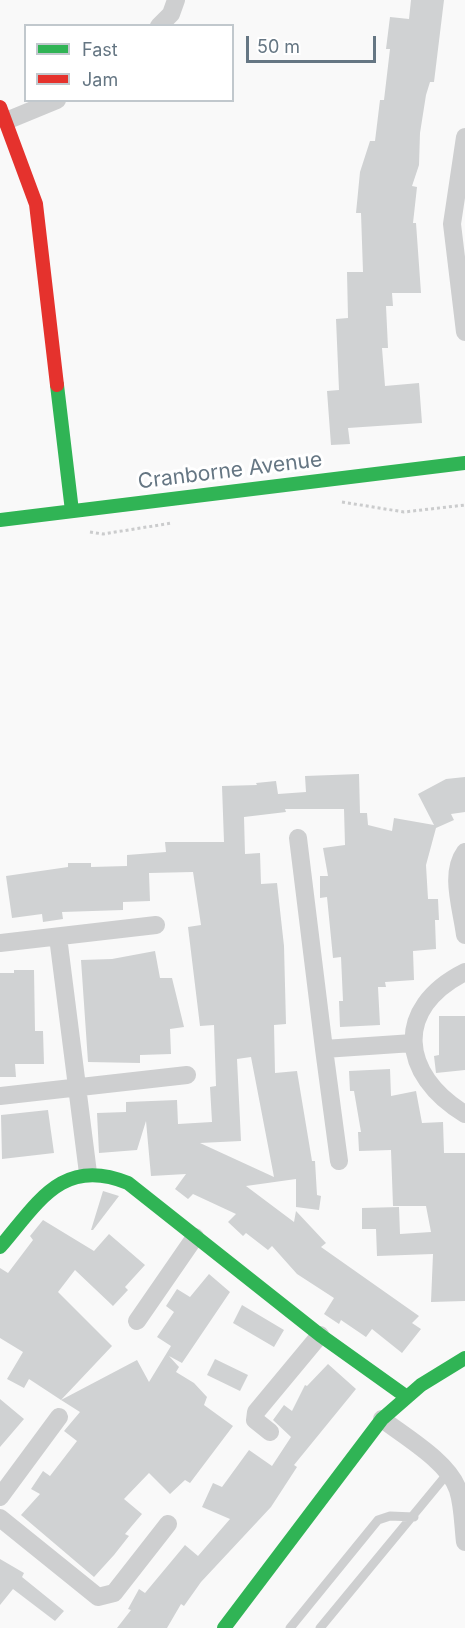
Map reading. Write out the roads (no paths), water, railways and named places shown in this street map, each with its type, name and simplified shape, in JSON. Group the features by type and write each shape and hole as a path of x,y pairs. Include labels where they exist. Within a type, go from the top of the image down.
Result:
{"street":[{"path":"161,24 171,14 176,0"},
{"path":"49,102 3,114 36,204 72,511"},
{"path":"465,137 452,224 462,290 465,332"},
{"name":"Cranborne Avenue","path":"0,520 465,463"},
{"path":"298,838 339,1161"},
{"path":"465,852 459,860 457,874 465,935"},
{"path":"0,943 156,925"},
{"path":"58,937 88,1173"},
{"path":"465,972 446,982 424,1004 414,1020 413,1043 420,1066 430,1082 445,1100 465,1114"},
{"path":"324,1049 413,1043"},
{"path":"0,1096 187,1076"},
{"path":"0,1247 44,1198 69,1179 88,1173 108,1175 128,1184 320,1335 405,1395"},
{"path":"137,1321 195,1237"},
{"path":"270,1432 255,1420 256,1412 320,1335"},
{"path":"224,1628 382,1419 405,1395 446,1367 465,1358"},
{"path":"0,1497 59,1417"},
{"path":"382,1419 429,1454 448,1473 458,1488 465,1542"},
{"path":"0,1518 98,1597 114,1593 168,1524"}],"lane":[{"path":"321,1628 448,1473"},
{"path":"290,1628 378,1520 390,1516 414,1517"}]}
